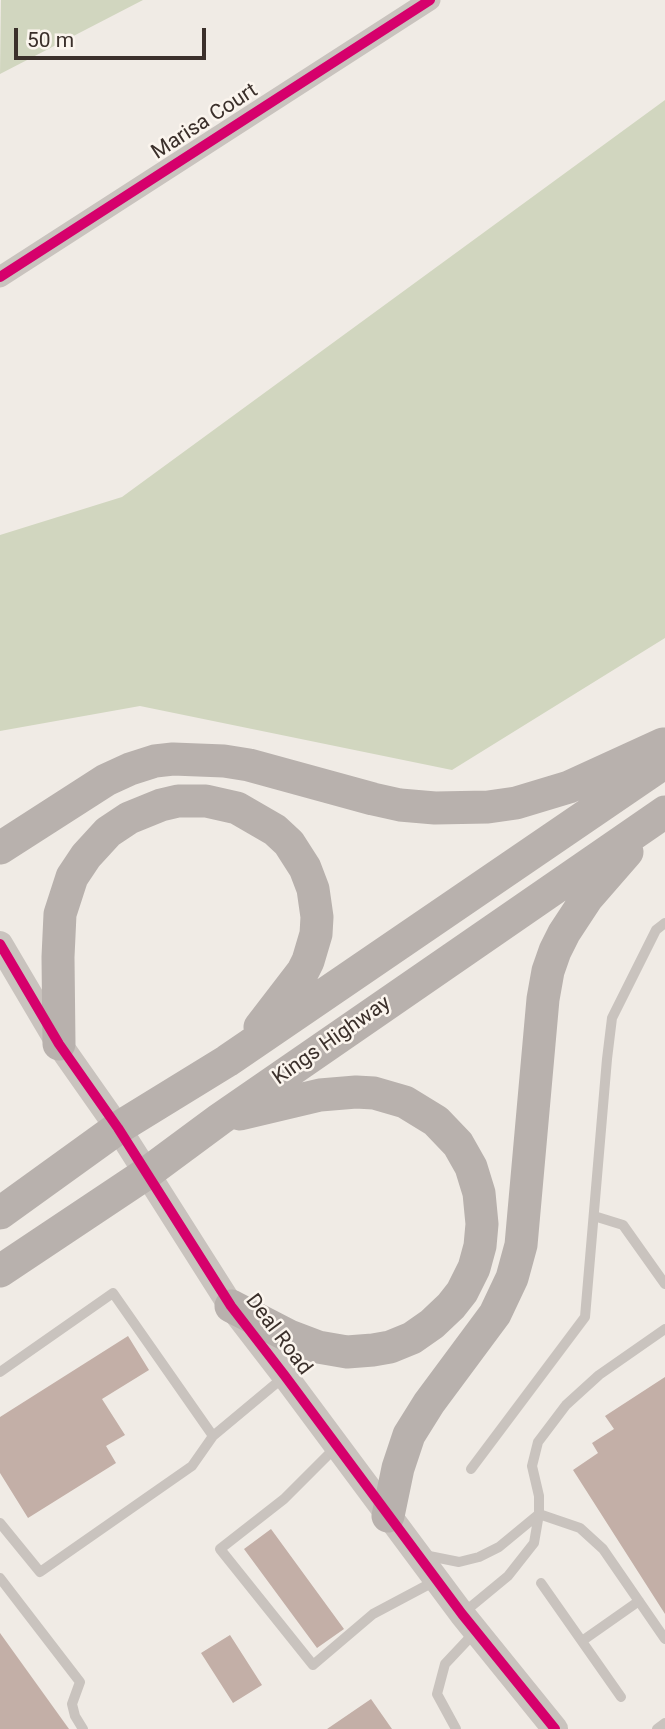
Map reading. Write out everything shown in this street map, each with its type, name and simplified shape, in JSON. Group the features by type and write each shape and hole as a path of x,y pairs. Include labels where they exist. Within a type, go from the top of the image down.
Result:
{"main road":[{"path":"0,848 106,780 155,761 188,758 249,765 400,805 435,808 488,807 516,803 569,787 665,743"},
{"name":"Kings Highway","path":"0,1213 118,1128 227,1061 665,762"},
{"path":"59,1044 60,914 72,877 86,856 108,832 129,818 178,801 206,801 237,808 275,830 289,843 305,869 313,889 317,917 316,934 303,971 264,1023 227,1061"},
{"path":"388,1516 398,1468 409,1435 429,1403 495,1314 512,1278 521,1245 543,999 555,951 587,898 662,813"},
{"name":"Kings Highway","path":"0,1271 146,1173 662,813"},
{"path":"220,1119 320,1095 374,1093 405,1102 436,1121 458,1144 471,1167 480,1193 482,1224 474,1268 462,1292 432,1324 412,1338 390,1347 347,1352 318,1347 289,1336 231,1306"}],"street":[{"name":"Marisa Court","path":"0,277 430,0"},
{"name":"Deal Road","path":"0,944 59,1044 118,1128 231,1306 416,1553 555,1729"}],"lane":[{"path":"471,1469 585,1317 612,1018 656,930 665,923"},
{"path":"594,1216 623,1225 665,1284"},
{"path":"0,1372 113,1293 213,1436"},
{"path":"456,1729 437,1694 445,1664 469,1622 534,1543 539,1496 532,1466 538,1442 566,1405 599,1375 665,1329"},
{"path":"0,1523 40,1572 192,1466 213,1436 285,1376"},
{"path":"337,1446 284,1499 220,1549 313,1665 373,1614 438,1580"},
{"path":"416,1553 459,1562 479,1557 499,1547 539,1514"},
{"path":"539,1514 580,1528 603,1549 665,1639"},
{"path":"0,1578 80,1682 72,1704 83,1729"},
{"path":"541,1583 621,1697"},
{"path":"582,1641 639,1601"},
{"path":"657,1729 665,1723"}],"green space":[{"path":"1,0 143,0 0,74"},
{"path":"665,100 665,638 452,770 140,706 0,731 0,535 122,497"}],"building":[{"path":"128,1336 149,1370 102,1399 125,1435 106,1446 116,1463 28,1518 0,1473 0,1417"},
{"path":"665,1377 665,1614 573,1470 598,1453 592,1443 614,1429 605,1416"},
{"path":"271,1529 344,1629 317,1648 244,1549"},
{"path":"0,1633 69,1729 0,1729"},
{"path":"230,1635 262,1685 233,1703 201,1653"},
{"path":"371,1699 392,1729 327,1729"}],"cycle path":[{"path":"0,277 430,0"},
{"path":"0,944 59,1044 118,1128 231,1306 462,1614 555,1729"}]}
